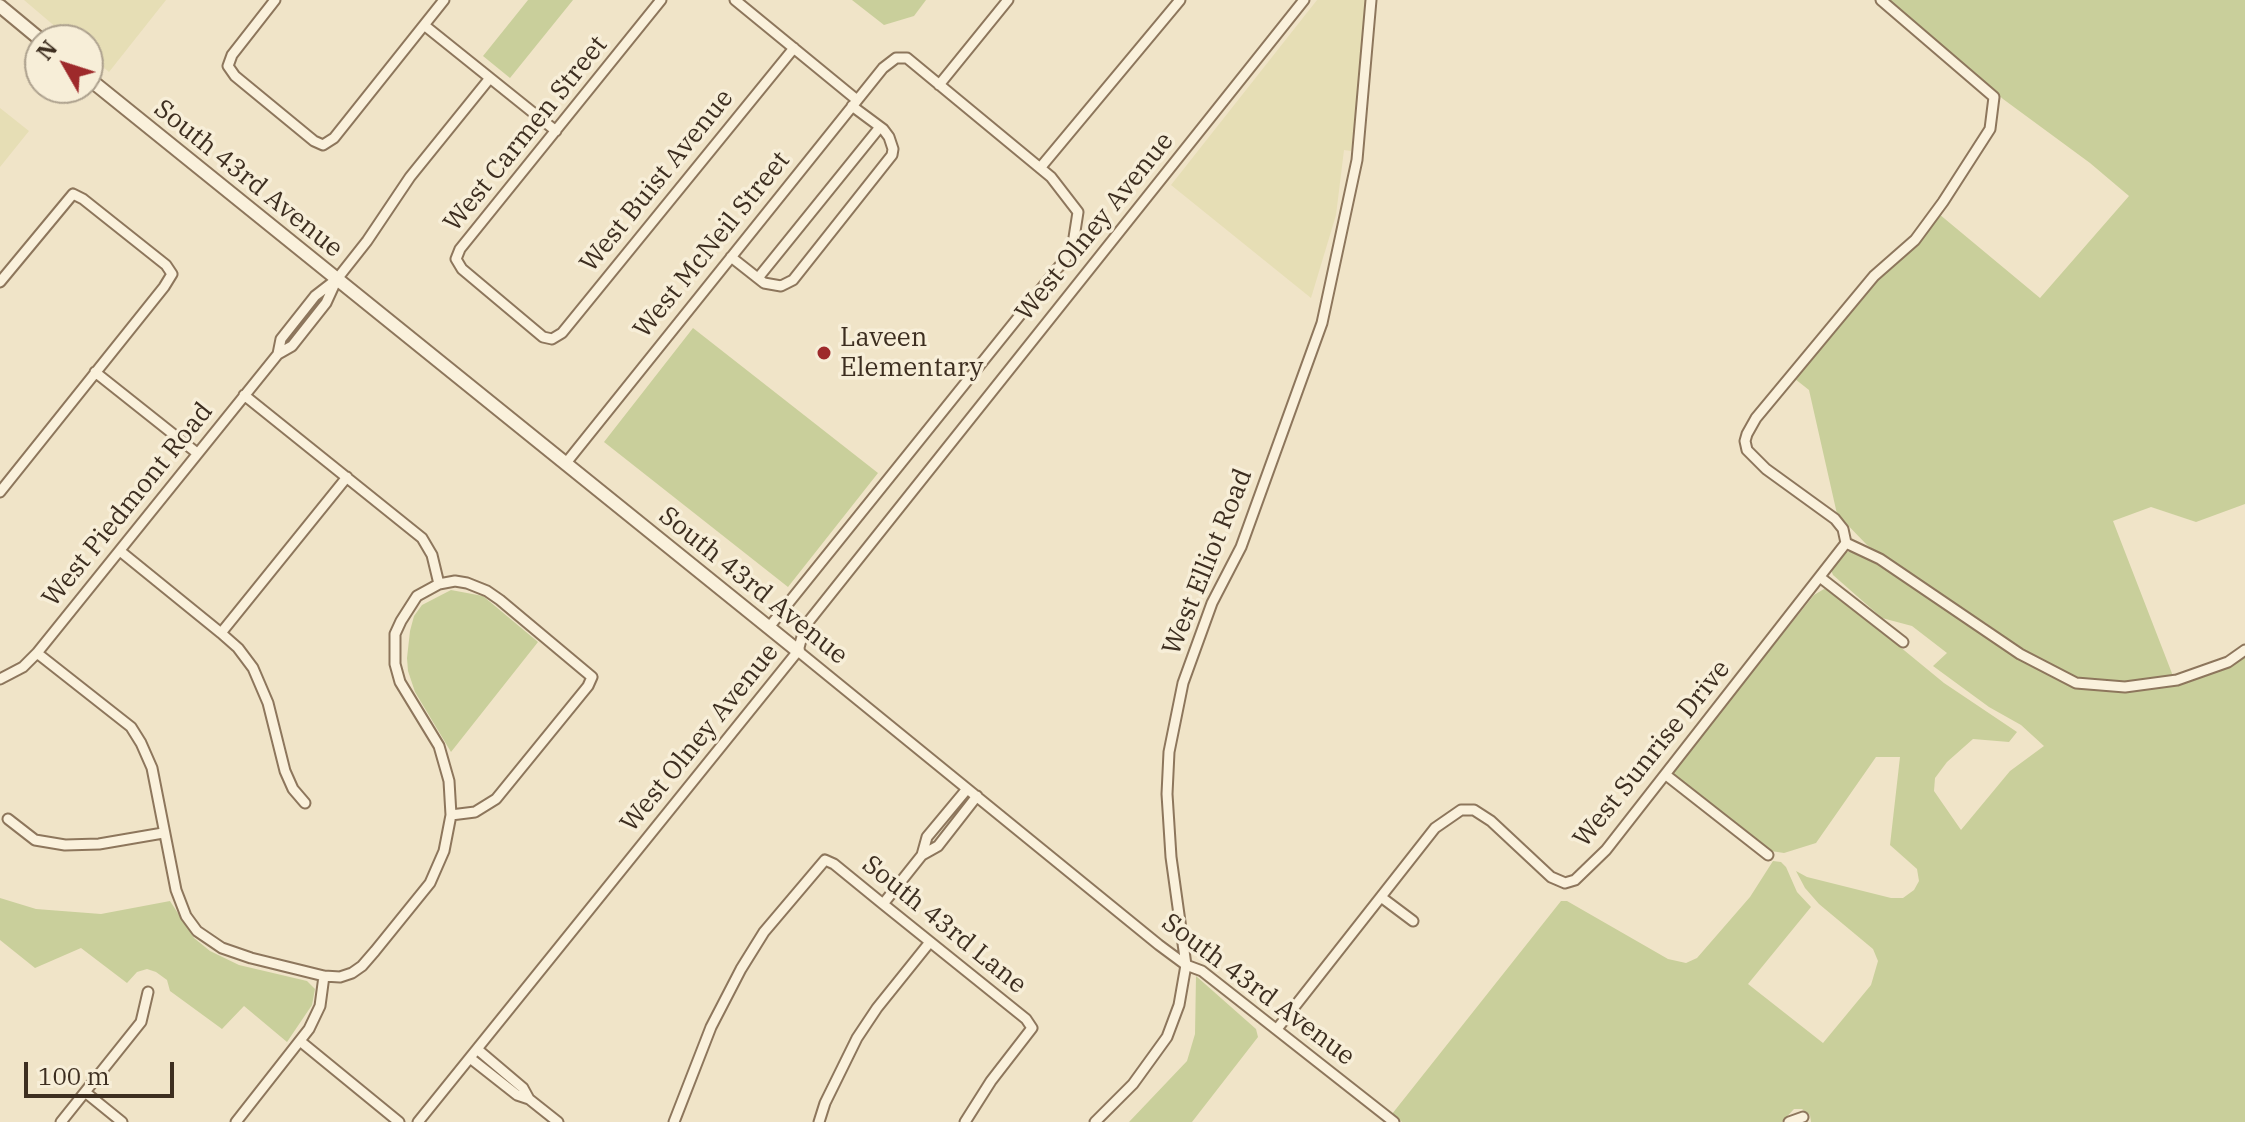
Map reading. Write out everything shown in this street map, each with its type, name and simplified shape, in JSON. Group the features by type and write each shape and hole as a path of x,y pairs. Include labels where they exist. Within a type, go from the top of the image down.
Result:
{"street":[{"path":"275,0 232,55 228,66 235,76 314,141 323,145 334,138 444,0"},
{"name":"West Carmen Street","path":"456,259 460,249 661,0"},
{"path":"731,257 764,283 781,286 793,280 892,155 893,149 889,137 880,127 794,48 735,0"},
{"path":"770,626 1066,258 1073,244 1078,212 1051,177 939,85 1008,0"},
{"path":"1040,168 1180,0"},
{"name":"West Olney Avenue","path":"418,1122 798,651 805,626 1304,0"},
{"name":"West Elliot Road","path":"1095,1122 1133,1084 1167,1037 1179,1005 1186,965 1171,857 1167,794 1169,752 1183,683 1212,603 1241,547 1322,323 1357,160 1371,0"},
{"path":"1881,0 1994,97 1990,129 1915,240 1874,276 1756,418 1745,441 1747,450 1766,469 1835,519 1843,529 1846,543 1880,559 2020,654 2076,683 2125,687 2177,680 2228,662 2245,650"},
{"path":"0,6 24,26"},
{"path":"424,25 556,131"},
{"name":"West Buist Avenue","path":"456,259 462,269 543,337 552,339 562,333 794,48"},
{"name":"West McNeil Street","path":"566,463 883,68 896,58 907,58 939,85"},
{"name":"West Piedmont Road","path":"3,678 23,667 37,653 278,354 292,346 326,303 337,279 410,177 490,78"},
{"name":"South 43rd Avenue","path":"104,91 1186,965 1202,971 1394,1122"},
{"path":"758,278 880,127"},
{"path":"0,282 73,194 166,265 172,274 0,492"},
{"path":"95,372 197,453"},
{"path":"244,395 422,538 432,555 439,584"},
{"path":"221,633 347,477"},
{"name":"West Sunrise Drive","path":"1277,1029 1435,828 1461,810 1474,810 1491,821 1551,877 1565,883 1575,880 1606,850 1846,543"},
{"path":"120,551 238,648 258,676 285,771 293,789 305,803"},
{"path":"1821,578 1903,642"},
{"path":"37,653 131,727 152,768 179,903 197,931 235,953 324,976 340,977 362,966 430,883 444,851 451,815 445,762 439,746 400,682 394,649 395,634 417,596 439,584 455,581 467,583 487,591 592,677 588,686 496,799 475,812 451,815"},
{"path":"1666,775 1768,855"},
{"path":"922,855 927,837 967,789"},
{"path":"883,904 922,855 938,846 977,796"},
{"path":"8,819 35,840 65,845 99,844 163,833"},
{"path":"939,822 950,831"},
{"name":"South 43rd Lane","path":"674,1122 711,1027 741,969 764,932 825,860 834,864 1026,1019 1032,1028 991,1081 965,1122"},
{"path":"1381,897 1413,921"},
{"path":"819,1122 857,1038 930,942"},
{"path":"236,1122 316,1018 324,976"},
{"path":"61,1122 141,1022 148,992"},
{"path":"300,1041 399,1122"},
{"path":"474,1053 517,1095 529,1099 558,1122"},
{"path":"85,1092 122,1122"},
{"path":"1789,1122 1803,1117"}],"shaded area":[{"path":"24,0 166,0 109,72 104,68 104,24 52,24"},
{"path":"1317,0 1368,0 1351,151 1344,150 1336,215 1311,298 1171,185"},
{"path":"0,108 29,131 0,167"}],"green space":[{"path":"528,0 573,0 510,78 483,56"},
{"path":"852,0 926,0 914,16 884,25"},
{"path":"1890,0 2245,0 2245,504 2196,522 2151,507 2113,521 2173,676 2127,681 2079,679 2056,671 1920,583 1867,545 1837,514 1809,390 1795,379 1877,278 1939,214 2040,298 2129,196 2003,99"},
{"path":"693,328 878,473 788,587 604,442"},
{"path":"1846,552 1858,552 2018,656 2073,686 2174,684 2245,655 2245,1122 1811,1122 1810,1115 1802,1109 1794,1109 1782,1122 1402,1122 1392,1114 1561,901 1567,901 1668,959 1686,963 1697,958 1750,897 1773,861 1781,862 1797,892 1811,907 1748,984 1823,1043 1871,985 1878,961 1873,949 1819,904 1796,871 1807,877 1891,898 1903,898 1914,890 1919,881 1917,869 1890,845 1900,757 1876,757 1816,843 1784,853 1771,851 1671,773 1814,595 1824,589 1832,591 1944,683 2017,732 2009,742 1973,739 1947,762 1935,778 1934,791 1961,830 2010,771 2044,746 2021,725 1989,707 1933,666 1947,653 1912,626 1882,618 1833,575 1831,570"},
{"path":"451,590 483,596 538,642 451,752 415,692 407,658 414,616 422,605"},
{"path":"0,898 36,909 101,914 170,901 194,938 210,951 239,965 307,981 315,989 312,1005 287,1042 244,1006 222,1029 170,991 167,980 156,972 147,969 137,972 127,983 81,948 35,968 0,940"},
{"path":"1196,976 1256,1029 1258,1037 1192,1122 1129,1122 1187,1061 1195,1034"}],"place":[{"name":"Laveen Elementary","path":"824,353"}]}
